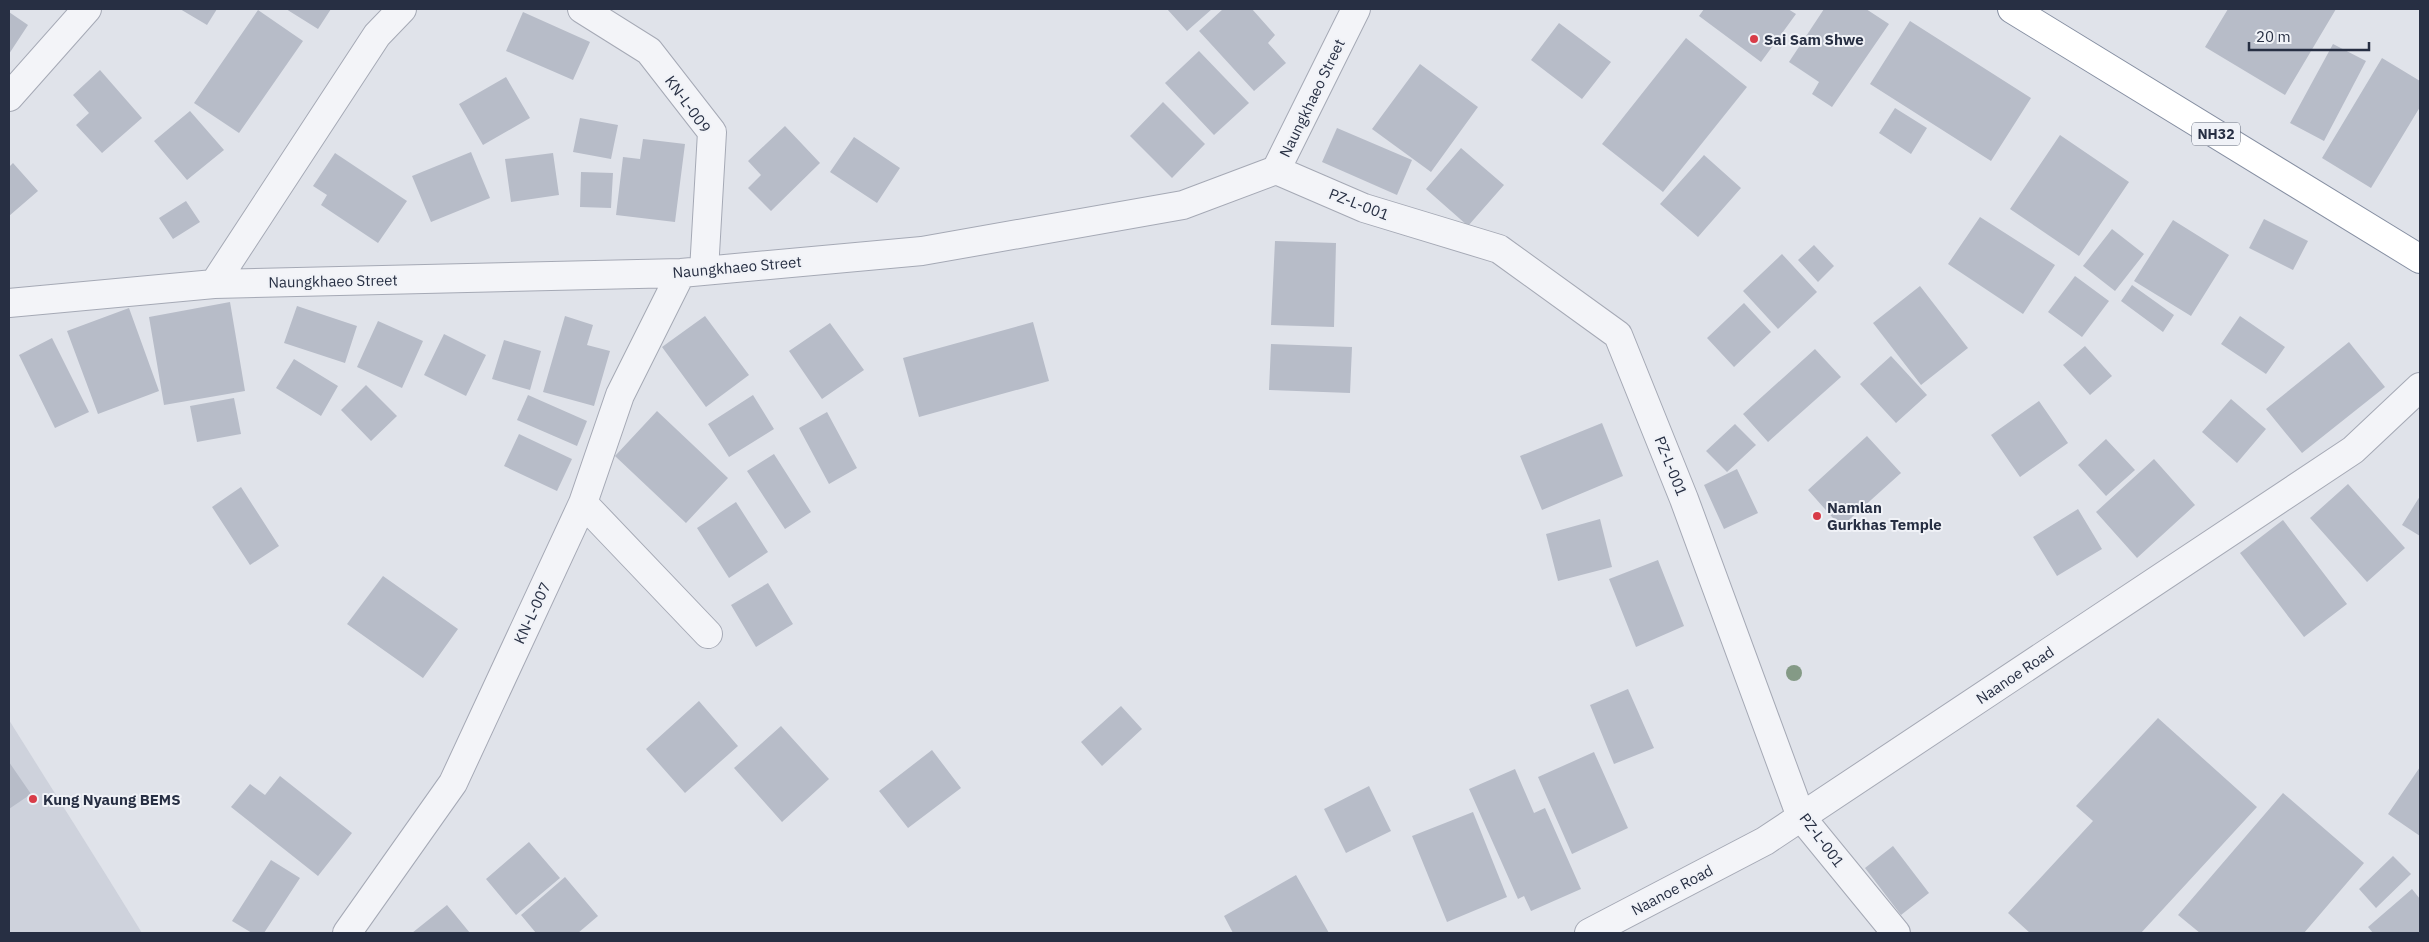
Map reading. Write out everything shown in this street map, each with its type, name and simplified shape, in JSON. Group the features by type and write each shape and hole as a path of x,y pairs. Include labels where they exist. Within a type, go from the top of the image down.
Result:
{"highway":[{"name":"NH32","path":"2012,9 2420,259"}],"street":[{"path":"9,97 87,9"},
{"path":"214,284 377,36 402,9"},
{"name":"KN-L-009","path":"582,9 649,51 712,132 692,272"},
{"name":"Naungkhaeo Street","path":"9,303 214,284 692,272 931,249 1183,204 1276,170 1356,9"},
{"name":"PZ-L-001","path":"1276,170 1364,208 1499,249 1618,335 1684,499 1801,817 1896,933"},
{"name":"KN-L-007","path":"347,933 453,783 583,503 620,396 692,272"},
{"name":"Naanoe Road","path":"1589,933 1765,841 2353,450 2420,386"},
{"path":"583,503 708,634"}],"shaded area":[{"name":"Kung Nyaung BEMS","path":"9,720 108,878 142,933 9,933"}],"building":[{"path":"180,9 217,9 207,25"},
{"path":"286,9 331,9 318,29"},
{"path":"1167,9 1212,9 1187,31"},
{"path":"1223,9 1252,9 1275,35 1268,43 1286,63 1254,91 1199,31"},
{"name":"Sai Sam Shwe","path":"1704,9 1788,9 1796,14 1761,62 1699,16"},
{"path":"1824,9 1866,9 1889,24 1832,107 1812,94 1819,82 1789,62"},
{"path":"2228,9 2336,9 2285,95 2205,47"},
{"path":"258,10 303,41 239,133 194,103"},
{"path":"9,12 28,25 9,54"},
{"path":"523,12 590,42 573,80 506,51"},
{"path":"1910,21 2031,98 1991,161 1870,84"},
{"path":"1559,23 1611,62 1582,99 1531,60"},
{"path":"1686,38 1747,87 1663,192 1602,144"},
{"path":"2333,44 2366,61 2324,141 2290,123"},
{"path":"1199,51 1249,103 1214,135 1165,83"},
{"path":"2382,58 2420,81 2420,107 2371,188 2322,158"},
{"path":"1420,64 1478,107 1431,172 1372,129"},
{"path":"100,70 142,118 102,153 76,125 89,113 73,95"},
{"path":"506,77 530,118 483,145 459,104"},
{"path":"1163,102 1205,144 1172,178 1130,136"},
{"path":"1895,108 1927,128 1911,154 1879,133"},
{"path":"190,111 224,150 187,180 154,141"},
{"path":"580,118 618,125 611,159 573,152"},
{"path":"785,126 820,163 771,211 748,188 761,175 748,161"},
{"path":"1337,128 1412,160 1397,195 1322,162"},
{"path":"2060,135 2129,182 2079,256 2010,209"},
{"path":"854,137 900,168 877,203 830,172"},
{"path":"643,139 685,144 675,222 616,215 623,157 640,159"},
{"path":"1461,148 1504,185 1468,226 1426,189"},
{"path":"471,152 490,198 431,222 412,176"},
{"path":"335,153 407,201 378,243 321,205 327,195 313,186"},
{"path":"553,153 559,195 511,202 505,159"},
{"path":"1704,155 1741,188 1698,237 1660,204"},
{"path":"13,163 38,191 9,216 9,167"},
{"path":"581,172 613,173 611,208 580,207"},
{"path":"186,201 200,222 173,239 159,218"},
{"path":"1980,217 2055,265 2023,314 1948,264"},
{"path":"2264,219 2308,241 2293,270 2249,248"},
{"path":"2173,220 2229,255 2191,316 2134,281"},
{"path":"2112,229 2144,254 2115,291 2083,266"},
{"path":"1275,241 1336,243 1334,327 1271,325"},
{"path":"1814,245 1834,266 1818,282 1798,260"},
{"path":"1782,254 1817,292 1778,329 1743,291"},
{"path":"2075,276 2109,301 2082,337 2048,312"},
{"path":"2132,285 2174,315 2163,332 2121,301"},
{"path":"1920,286 1968,348 1921,385 1873,323"},
{"path":"230,302 245,391 164,405 149,317"},
{"path":"1744,303 1771,332 1734,367 1707,338"},
{"path":"297,306 357,326 345,363 284,343"},
{"path":"129,308 159,391 98,414 67,331"},
{"path":"565,316 593,325 587,345 610,351 594,406 543,392"},
{"path":"705,316 749,375 706,407 662,347"},
{"path":"2240,316 2285,347 2266,374 2221,344"},
{"path":"378,321 423,341 402,388 357,367"},
{"path":"1033,322 1049,381 919,417 903,358"},
{"path":"830,323 864,370 822,399 789,351"},
{"path":"444,334 486,355 466,396 424,375"},
{"path":"52,338 89,412 55,428 19,355"},
{"path":"504,340 541,351 530,390 492,379"},
{"path":"2349,342 2385,387 2302,453 2266,409"},
{"path":"1271,344 1352,347 1350,393 1269,390"},
{"path":"2085,346 2112,376 2090,395 2063,365"},
{"path":"1815,349 1841,377 1768,442 1743,414"},
{"path":"1891,356 1927,395 1896,423 1860,384"},
{"path":"294,359 338,386 321,416 276,388"},
{"path":"366,385 397,416 371,441 341,410"},
{"path":"528,395 587,421 577,446 517,420"},
{"path":"753,395 774,429 729,457 708,424"},
{"path":"234,398 241,434 197,442 190,406"},
{"path":"2231,399 2266,429 2237,463 2202,432"},
{"path":"2039,401 2068,443 2020,477 1991,435"},
{"path":"657,411 728,478 686,523 615,456"},
{"path":"827,412 857,468 829,484 799,428"},
{"path":"1602,423 1623,476 1542,510 1520,456"},
{"path":"1735,424 1756,445 1727,472 1706,451"},
{"path":"519,434 572,459 557,491 504,466"},
{"path":"1867,436 1901,473 1841,527 1808,490"},
{"path":"2106,439 2135,470 2106,496 2078,465"},
{"path":"774,454 811,512 785,529 747,471"},
{"path":"2154,459 2195,505 2137,558 2096,512"},
{"path":"1737,469 1758,513 1724,529 1704,485"},
{"path":"2348,484 2405,548 2367,582 2310,518"},
{"path":"241,487 279,546 250,565 212,507"},
{"path":"2420,496 2420,536 2402,525"},
{"path":"736,502 768,552 729,578 697,528"},
{"path":"2078,509 2102,549 2057,576 2033,537"},
{"path":"1600,519 1612,567 1558,581 1546,534"},
{"path":"2283,520 2347,604 2304,637 2240,553"},
{"path":"1658,560 1684,626 1636,647 1609,579"},
{"path":"383,576 458,629 423,678 347,624"},
{"path":"768,583 793,624 756,647 731,605"},
{"path":"1628,689 1654,748 1614,764 1590,705"},
{"path":"699,701 738,746 685,793 646,749"},
{"path":"1121,706 1142,729 1102,766 1081,742"},
{"path":"2158,718 2257,807 2141,933 2030,933 2008,913 2093,821 2076,806"},
{"path":"781,726 829,779 782,822 734,768"},
{"path":"932,750 961,788 908,828 879,791"},
{"path":"1594,752 1628,828 1572,854 1538,777"},
{"path":"9,762 31,794 9,809"},
{"path":"2420,767 2420,836 2388,814"},
{"path":"1515,769 1534,813 1545,808 1581,889 1531,911 1524,896 1518,899 1469,789"},
{"path":"280,776 352,833 318,876 231,807 250,784 265,795"},
{"path":"1369,786 1391,831 1346,853 1324,809"},
{"path":"2283,793 2364,863 2304,933 2200,933 2178,915"},
{"path":"1473,812 1507,897 1447,922 1412,836"},
{"path":"529,842 560,878 516,915 486,879"},
{"path":"1893,846 1929,893 1901,915 1865,868"},
{"path":"2393,856 2411,874 2376,908 2359,889"},
{"path":"271,860 300,878 264,933 252,933 232,921"},
{"path":"1296,875 1329,933 1233,933 1224,916"},
{"path":"565,877 598,916 578,933 536,933 521,915"},
{"path":"2412,889 2420,899 2420,933 2373,933 2368,927"},
{"path":"447,905 470,933 412,933"}],"place":[{"name":"Sai Sam Shwe","path":"1754,39"},
{"name":"Namlan Gurkhas Temple","path":"1817,516"},
{"name":"Kung Nyaung BEMS","path":"33,799"}]}
